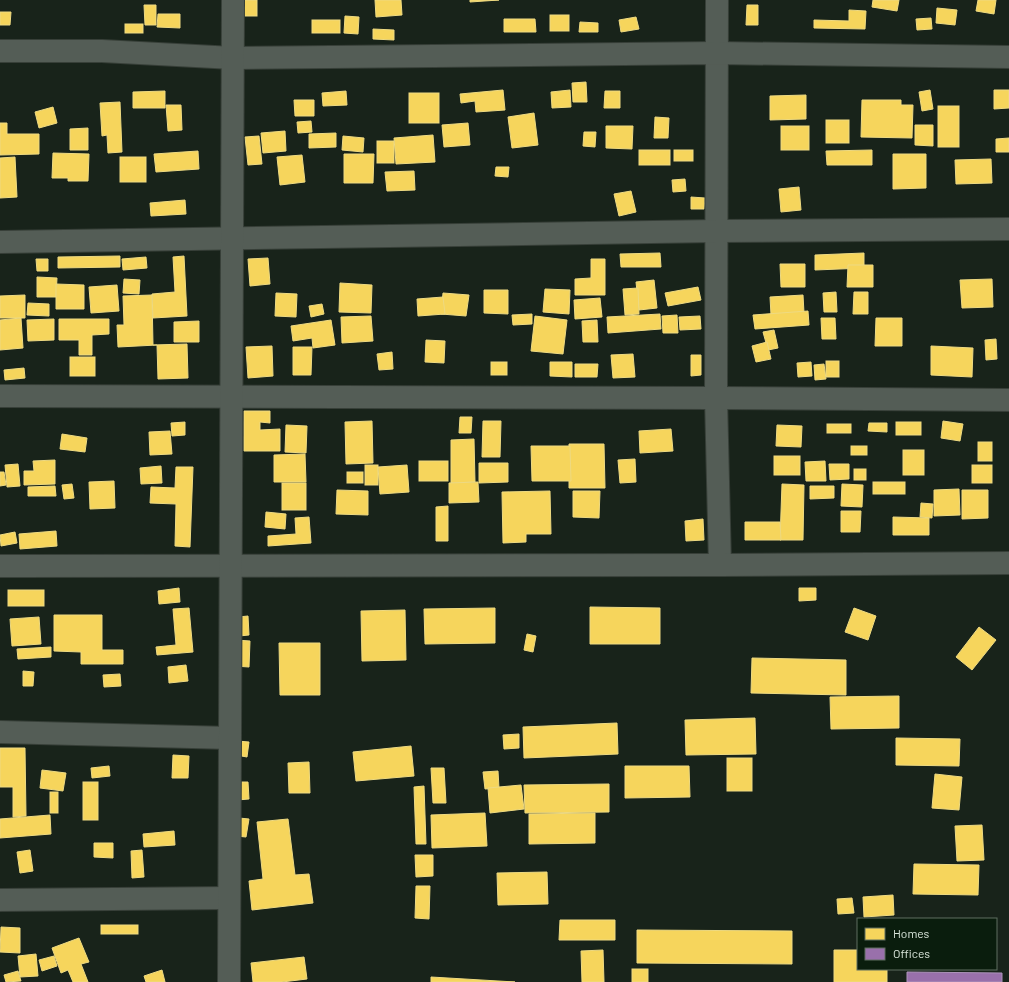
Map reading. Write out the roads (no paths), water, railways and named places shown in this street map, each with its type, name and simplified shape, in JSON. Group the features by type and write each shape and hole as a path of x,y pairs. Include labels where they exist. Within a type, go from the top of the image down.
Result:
{"street":[{"path":"229,982 233,0"},
{"path":"717,0 716,398 720,565"},
{"path":"0,51 102,51 233,58 717,53 1009,57"},
{"path":"0,242 716,231 1009,229"},
{"path":"0,396 1009,400"},
{"path":"0,566 1009,563"},
{"path":"0,732 230,738"},
{"path":"0,900 229,898"}]}
